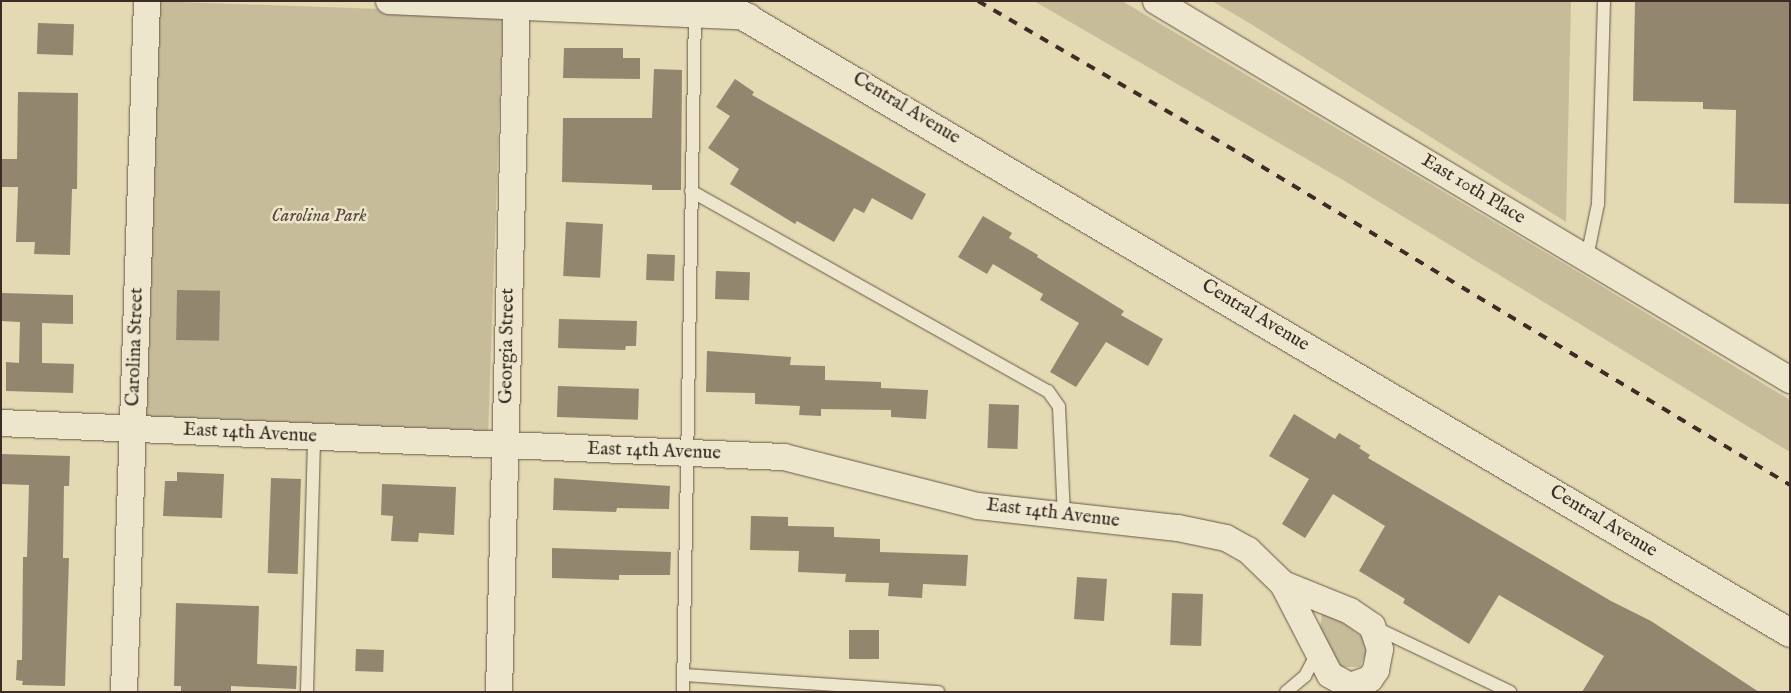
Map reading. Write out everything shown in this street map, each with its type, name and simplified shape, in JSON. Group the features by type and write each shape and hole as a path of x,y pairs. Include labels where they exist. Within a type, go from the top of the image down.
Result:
{"street":[{"name":"Carolina Street","path":"124,692 147,1"},
{"path":"389,1 517,4 749,17"},
{"name":"Central Avenue","path":"718,1 749,17 1790,632"},
{"name":"East 10th Place","path":"1156,1 1790,380"},
{"name":"Georgia Street","path":"500,692 517,4"},
{"name":"East 14th Avenue","path":"1,423 802,460 978,506 1178,528 1226,538 1262,561 1282,584 1330,675 1339,682 1350,686 1361,684 1370,679 1379,659 1377,635 1372,626 1350,611 1282,584"}],"lane":[{"path":"1587,257 1598,204 1604,1"},
{"path":"683,692 689,454 695,14"},
{"path":"692,191 1048,391 1059,407 1064,516"},
{"path":"307,692 314,437"},
{"path":"1372,626 1510,692"},
{"path":"1286,692 1305,676 1317,653"},
{"path":"683,675 938,692"}],"green space":[{"name":"Carolina Park","path":"151,1 503,13 488,433 136,421"},
{"path":"1034,1 1122,1 1565,264 1790,400 1790,452 1348,183"},
{"path":"1212,1 1571,1 1566,222 1246,21"},
{"path":"1322,613 1341,621 1363,638 1366,653 1360,667 1340,667 1320,629"}],"building":[{"path":"1635,1 1790,1 1790,204 1734,203 1736,110 1703,109 1703,102 1633,101"},
{"path":"38,23 74,24 73,55 37,54"},
{"path":"564,48 623,48 623,58 640,58 640,79 563,78"},
{"path":"654,69 682,70 681,190 652,190 652,185 562,182 563,118 652,118"},
{"path":"735,79 754,92 752,95 926,194 912,220 872,198 864,213 854,208 834,242 797,221 795,224 730,184 739,169 708,148 730,116 716,107"},
{"path":"18,92 78,93 77,189 72,189 70,255 34,254 35,242 16,242 18,187 1,187 1,159 17,159"},
{"path":"983,216 1012,233 1009,238 1038,255 1037,257 1124,311 1121,315 1163,339 1148,366 1106,342 1076,387 1050,372 1079,323 1040,300 1043,294 993,264 987,274 958,257"},
{"path":"566,222 603,224 600,278 563,276"},
{"path":"647,254 675,255 674,281 646,280"},
{"path":"716,271 750,272 749,300 715,299"},
{"path":"177,290 220,291 219,341 176,340"},
{"path":"1,293 73,295 73,324 42,323 42,363 74,364 73,393 6,391 6,362 19,363 20,322 1,321"},
{"path":"559,319 637,321 636,346 626,346 625,350 558,348"},
{"path":"707,351 791,357 790,365 825,366 825,380 881,382 881,388 928,390 926,419 891,417 891,410 821,409 821,416 799,415 800,406 755,404 755,393 706,392"},
{"path":"558,386 639,389 638,420 557,417"},
{"path":"989,404 1019,405 1017,449 987,448"},
{"path":"1294,414 1335,439 1339,433 1361,446 1359,448 1370,455 1368,458 1611,601 1651,621 1759,692 1582,692 1604,656 1499,595 1469,644 1403,603 1405,599 1359,571 1385,526 1333,494 1305,538 1282,524 1309,479 1269,456"},
{"path":"1,454 70,456 69,486 64,486 63,558 69,558 65,686 22,685 23,681 16,680 17,660 22,660 23,557 27,557 29,485 1,484"},
{"path":"177,472 224,474 222,518 163,516 165,481 177,481"},
{"path":"271,478 301,479 298,574 268,573"},
{"path":"554,478 670,486 669,509 617,508 616,512 553,510"},
{"path":"382,484 456,487 454,535 419,533 418,542 391,541 393,516 381,515"},
{"path":"751,516 788,517 788,526 834,527 834,537 880,539 880,552 968,555 966,586 923,584 922,598 888,596 889,583 845,582 846,574 798,572 799,551 750,550"},
{"path":"552,548 671,552 670,575 619,575 619,580 552,578"},
{"path":"1077,577 1107,579 1104,621 1074,619"},
{"path":"1172,593 1203,594 1201,646 1170,645"},
{"path":"176,603 259,606 257,664 297,666 296,689 231,686 231,692 181,692 181,686 174,686"},
{"path":"849,630 879,630 879,659 849,659"},
{"path":"356,649 384,650 383,672 355,671"}],"railway":[{"path":"978,1 1246,157 1790,485"}]}
